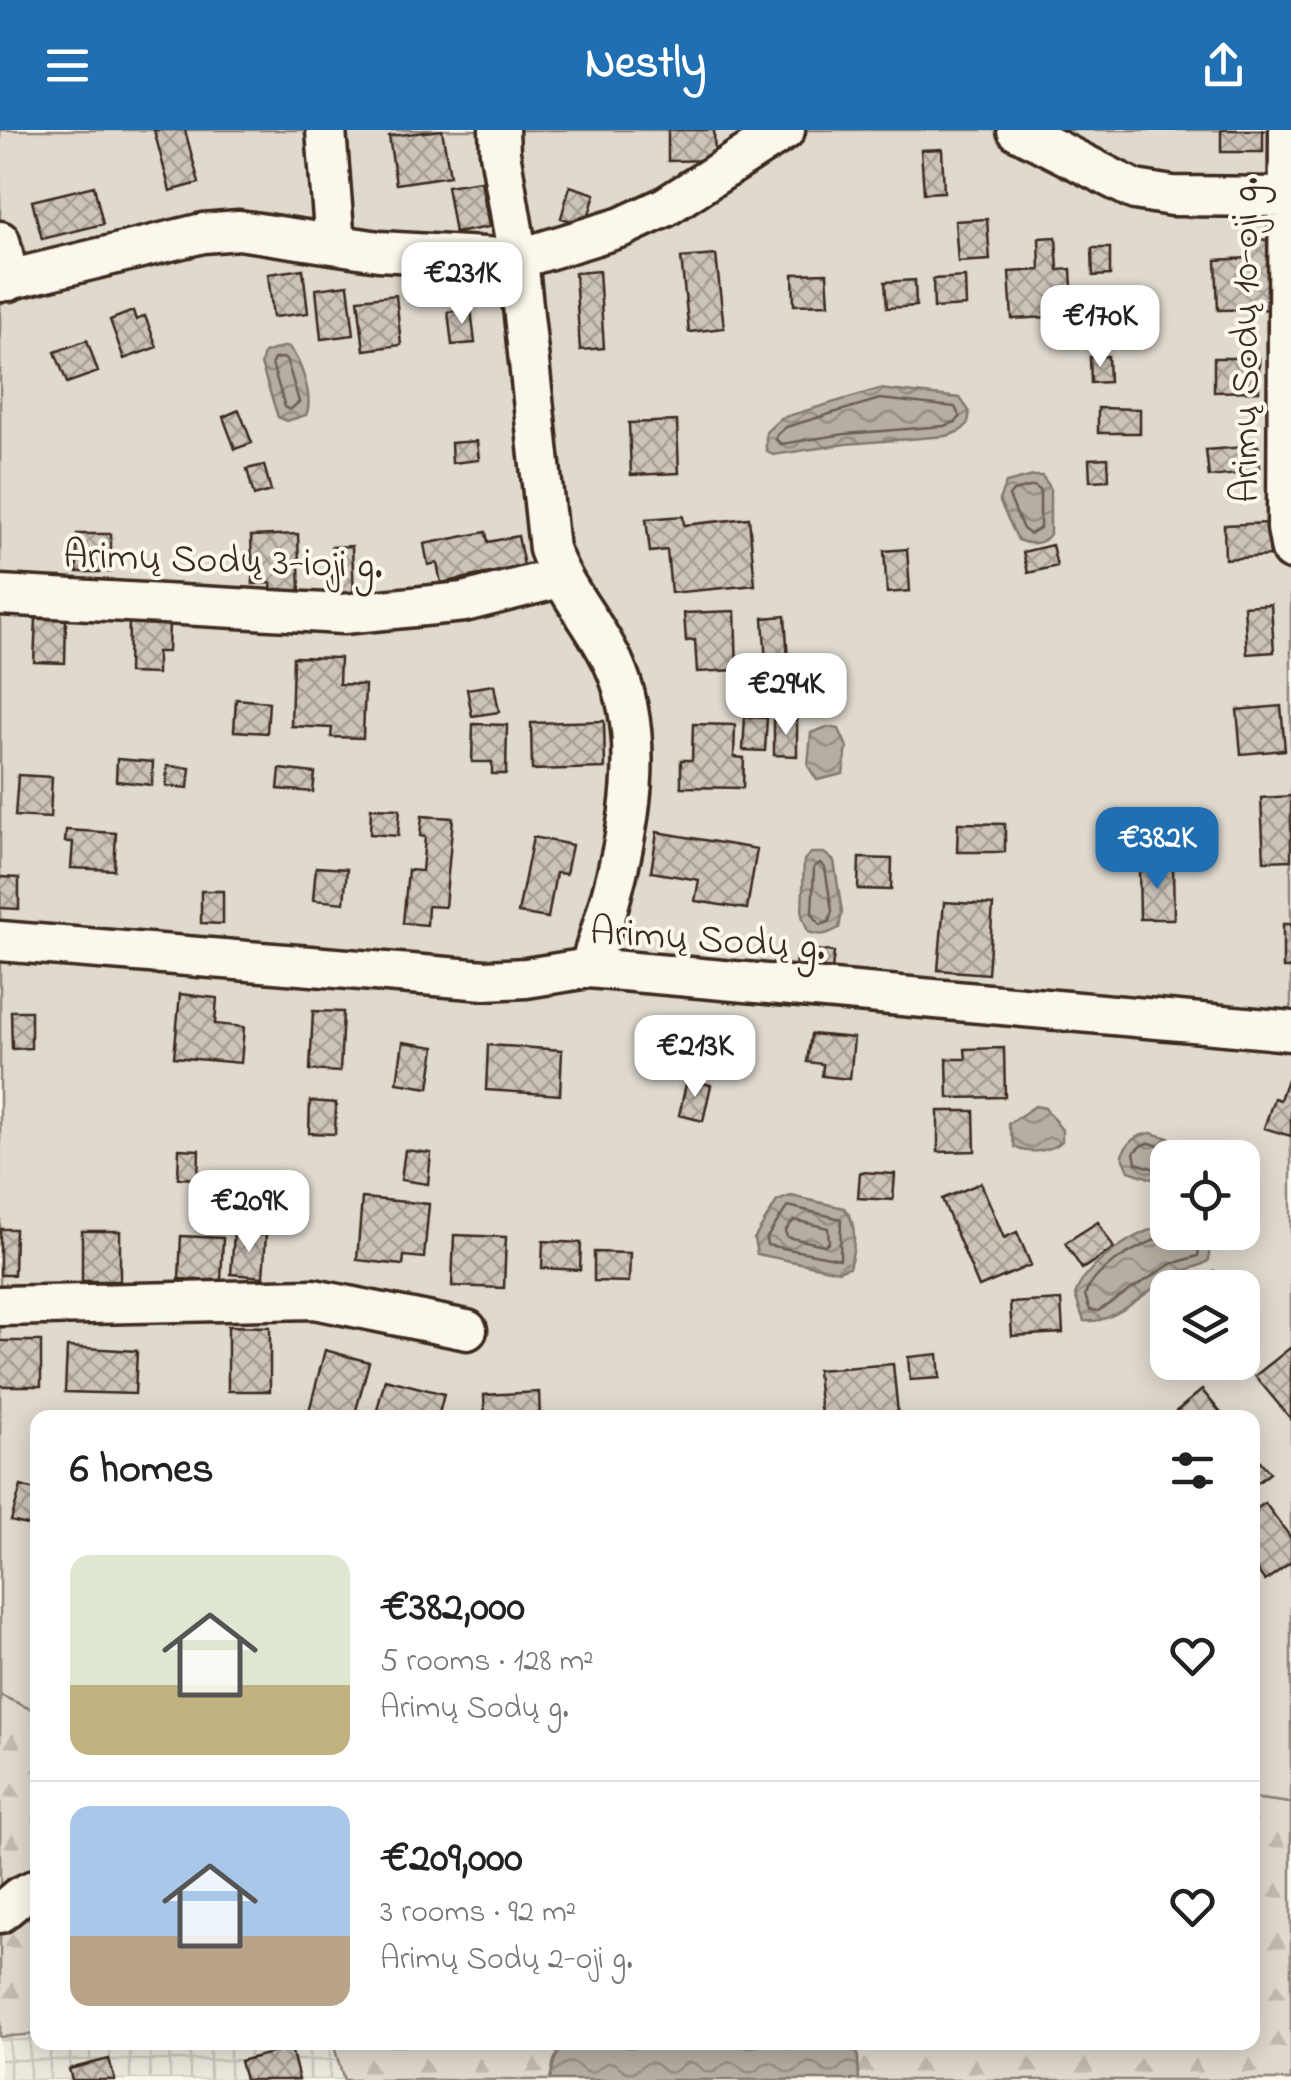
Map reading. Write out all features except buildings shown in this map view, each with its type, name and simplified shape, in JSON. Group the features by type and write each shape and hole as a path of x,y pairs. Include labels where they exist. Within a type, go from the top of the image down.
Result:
{"street":[{"path":"326,130 335,244"},
{"path":"499,130 518,259 549,549 560,578 612,661 629,706 632,784 615,890 590,968"},
{"path":"0,241 4,282 222,231 263,231 379,251 518,259 622,227 665,207 785,130"},
{"path":"1017,130 1135,190 1172,196 1290,197"},
{"name":"Arimų Sodų 10-oji g.","path":"1289,130 1287,528 1291,550"},
{"name":"Arimų Sodų 3-ioji g.","path":"0,594 343,614 464,602 560,578"},
{"name":"Arimų Sodų g.","path":"0,941 485,980 590,968 1291,1031"},
{"path":"0,1306 314,1299 467,1330"},
{"path":"0,1913 30,1892"}],"shaded area":[{"path":"30,2035 30,2050 335,2050 344,2080 0,2080 0,2037"}],"green space":[{"path":"0,130 1291,130 1291,1803 1260,1799 1260,1410 30,1410 30,1709 0,1695"},
{"path":"0,1695 30,1708 30,2035 0,2037"},
{"path":"1260,1799 1291,1803 1291,2080 859,2080 857,2050 1260,2050"},
{"path":"335,2050 560,2050 550,2080 344,2080"}],"water":[{"path":"289,347 298,361 308,400 306,415 287,421 278,417 261,364 264,353"},
{"path":"879,389 960,398 969,411 967,425 946,436 773,455 766,450 766,432 781,418"},
{"path":"1042,476 1050,487 1050,534 1031,543 1018,540 999,500 1006,483"},
{"path":"827,727 839,729 847,747 843,774 817,780 808,766 811,733"},
{"path":"811,853 824,853 834,861 842,912 839,928 824,934 808,932 802,915 804,860"},
{"path":"686,1022 736,1025 746,1039 740,1059 722,1065 674,1058 670,1052 670,1033"},
{"path":"1035,1106 1045,1108 1062,1130 1062,1141 1033,1151 1015,1147 1008,1124"},
{"path":"1151,1133 1176,1140 1150,1140 1150,1178 1129,1171 1122,1155 1133,1139"},
{"path":"791,1196 844,1208 852,1221 854,1236 849,1267 838,1271 757,1254 754,1239 777,1201"},
{"path":"1150,1230 1150,1250 1209,1250 1209,1260 1187,1270 1150,1270 1150,1291 1119,1312 1084,1321 1075,1295 1081,1283 1100,1261"},
{"path":"560,2050 857,2050 859,2080 550,2080"}]}
